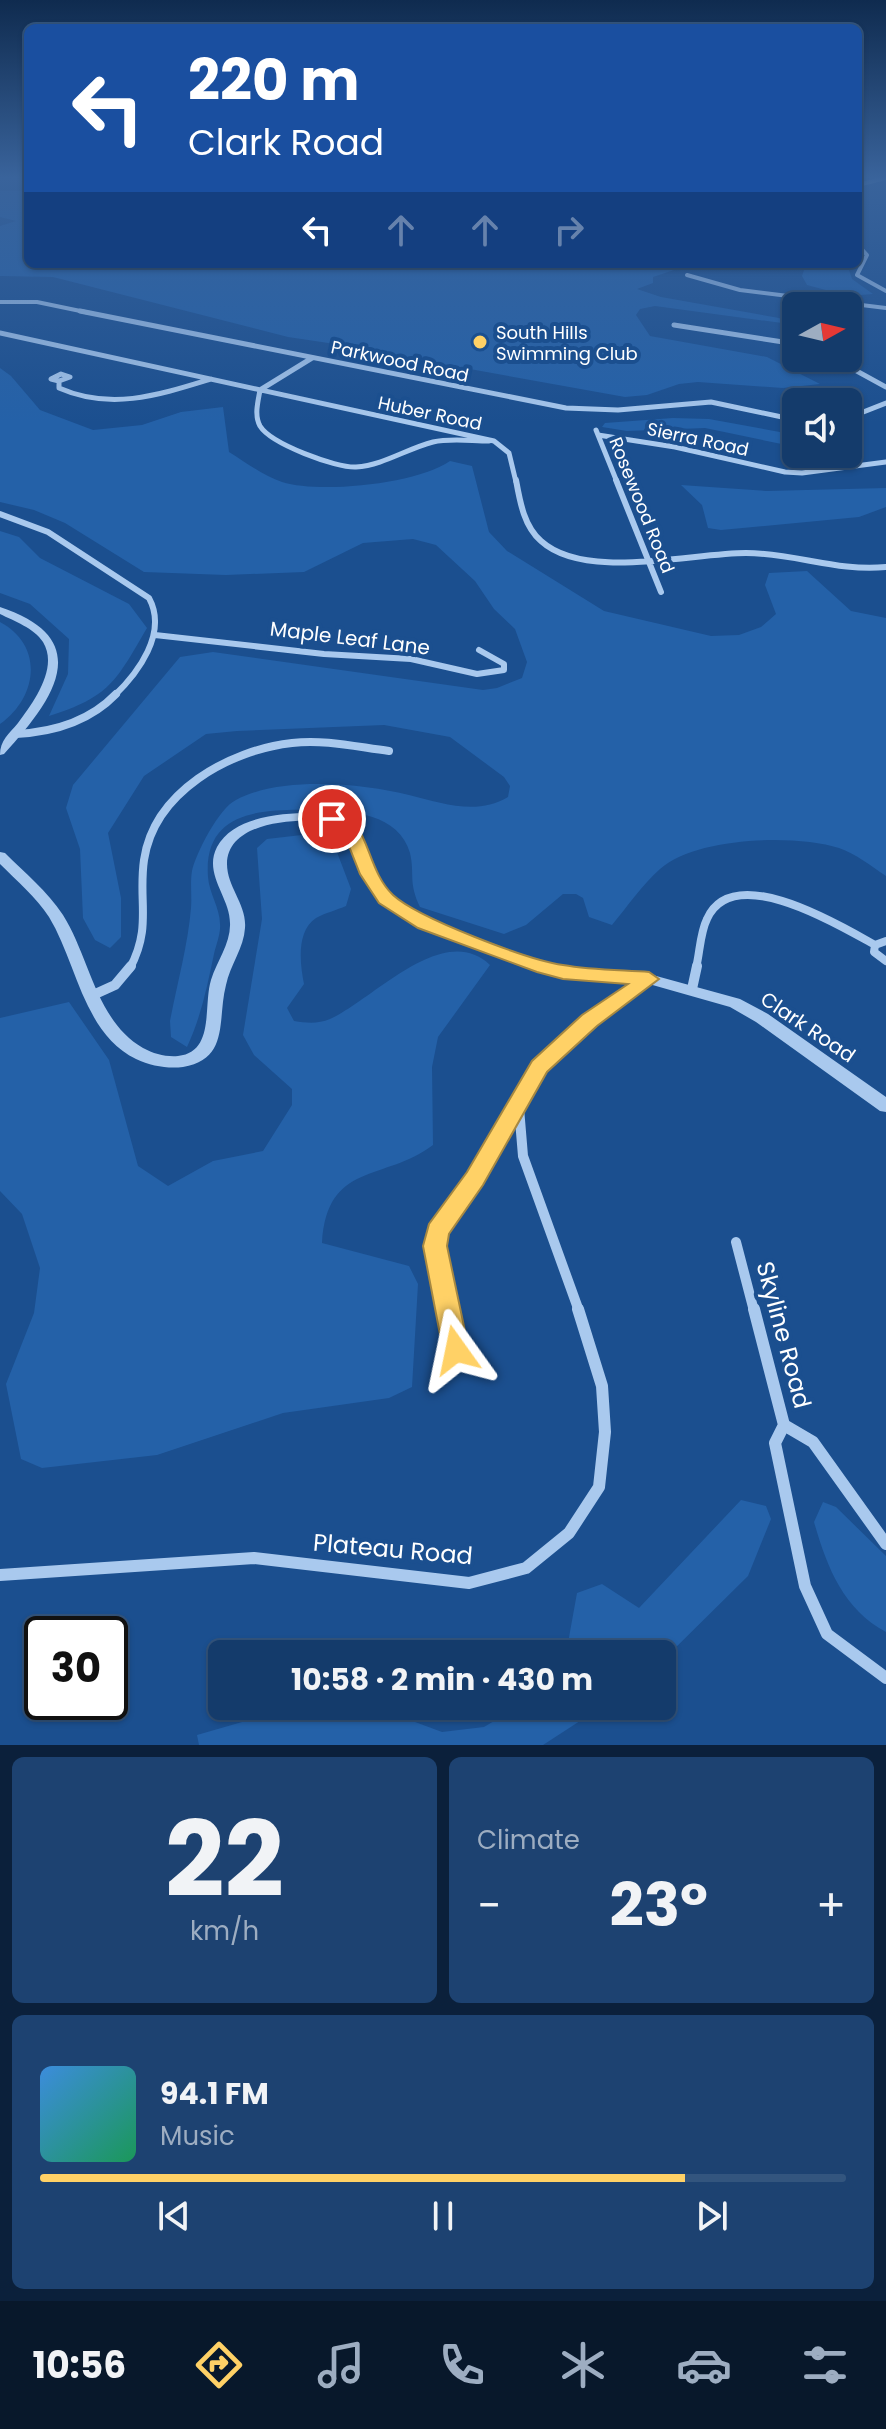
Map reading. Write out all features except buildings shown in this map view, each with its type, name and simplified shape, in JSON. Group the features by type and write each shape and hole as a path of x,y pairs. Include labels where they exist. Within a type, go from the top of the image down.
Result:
{"street":[{"path":"860,268 857,275 886,291"},
{"path":"687,275 740,290 782,297"},
{"name":"Parkwood Road","path":"0,302 37,302 566,408 618,410 711,402 782,416"},
{"path":"862,306 886,308"},
{"path":"674,325 782,342"},
{"name":"Huber Road","path":"0,333 494,441 509,453 518,499 533,531 545,545 564,553 588,558 650,560 747,553 850,570 886,567"},
{"path":"312,357 260,390 255,407 260,426 273,439 335,464 351,467 375,465 434,442 494,441"},
{"path":"859,372 886,387"},
{"path":"59,381 59,388 72,395 111,402 154,396 212,379"},
{"path":"862,412 886,403"},
{"name":"Sierra Road","path":"597,432 785,472 802,473 886,462"},
{"name":"Rosewood Road","path":"597,432 661,592"},
{"path":"0,514 43,529 142,591 154,605 155,635 130,682 110,704 62,729 16,734"},
{"path":"0,610 39,632 50,642 54,658 43,694 16,734 0,751"},
{"name":"Maple Leaf Lane","path":"155,635 251,642 314,653 406,658 482,674 504,670 504,664 496,657 479,650"},
{"path":"0,856 55,915 93,995 116,985 137,955 145,913 144,858 156,822 183,792 227,761 261,748 327,742 389,751"},
{"name":"Clark Road","path":"93,995 116,1036 134,1051 155,1060 173,1062 188,1061 207,1048 213,1031 217,986 238,926 236,908 222,876 220,859 227,844 238,832 276,820 309,817 332,819 350,827 369,874 386,899 424,923 537,966 563,972 649,979 735,1003 762,1018 886,1106"},
{"path":"692,989 707,917 713,907 738,898 757,895 778,898 875,945 886,941"},
{"path":"875,945 874,952 886,961"},
{"path":"456,1350 435,1246 438,1231 519,1108 539,1067 590,1020 649,979"},
{"name":"Plateau Road","path":"0,1575 254,1558 469,1583 526,1568 569,1533 599,1487 605,1432 602,1386 591,1344 523,1156 519,1108"},
{"name":"Skyline Road","path":"736,1242 784,1425 813,1442 886,1544"},
{"path":"784,1425 775,1443 805,1586 827,1634 886,1678"}],"shaded area":[{"path":"0,259 24,259 24,268 689,268 653,277 653,283 637,289 661,297 779,318 782,323 655,306 640,309 636,315 650,336 767,357 782,365 782,372 796,372 820,384 783,388 698,382 679,384 647,395 625,397 382,351 288,337 53,277 0,276"},
{"path":"805,268 848,268 852,279 873,294 833,292 807,285 802,276"},
{"path":"0,368 11,376 40,410 93,430 142,425 181,412 223,407 229,452 282,482 320,487 368,485 415,476 450,461 472,466 489,532 507,551 604,611 711,636 739,635 761,627 776,614 765,585 769,573 807,571 851,611 886,618 886,876 839,848 797,841 746,841 697,850 676,858 660,869 612,925 589,917 583,898 576,894 563,894 526,925 504,934 420,907 413,885 410,853 396,830 385,822 345,811 278,810 242,817 227,825 216,837 209,854 208,877 220,931 203,1002 187,1047 171,1037 170,1021 190,922 192,871 209,832 229,805 254,792 275,787 321,784 368,787 472,807 496,803 508,797 510,786 504,777 450,737 384,725 206,734 144,776 108,833 121,898 121,937 110,948 95,940 83,918 80,849 66,808 73,785 180,657 213,652 483,690 522,678 527,662 515,629 494,609 475,581 436,545 413,539 363,543 304,572 226,575 144,572 65,523 34,510 0,502"},
{"path":"709,419 782,432 782,444 705,428 627,431 602,427 605,423"},
{"path":"681,485 767,491 886,488 886,507 859,517 721,530 708,528 702,505"},
{"path":"0,531 19,537 40,558 129,604 147,628 109,685 86,702 49,716 68,674 69,639 30,604 0,593"},
{"path":"0,622 24,644 30,658 31,672 22,700 0,724"},
{"path":"319,833 332,839 351,889 346,906 316,918 305,931 301,958 304,984 287,1008 294,1021 312,1023 330,1019 408,968 451,952 471,954 490,965 438,1037 432,1067 433,1145 346,1186 335,1198 326,1217 322,1243 409,1266 418,1284 412,1387 389,1398 283,1413 157,1455 42,1468 21,1459 6,1384 34,1313 40,1268 22,1214 0,1191 0,1018 69,1002 109,1060 138,1166 168,1186 213,1161 263,1151 292,1105 292,1089 254,1055 243,1035 262,919 257,848 267,839"},
{"path":"741,1500 766,1506 771,1519 748,1576 676,1647 676,1640 569,1640 577,1593 602,1584 639,1608"},
{"path":"823,1502 836,1507 886,1556 886,1632 858,1611 831,1571 814,1522"},
{"path":"249,1720 410,1720 442,1732 484,1727 496,1720 581,1720 543,1745 199,1745 197,1735"}],"place":[{"name":"South Hills Swimming Club","path":"480,342"}],"route":[{"path":"332,819 350,827 369,874 386,899 424,923 537,966 563,972 649,979 590,1020 539,1067 519,1108 438,1231 435,1246 456,1350"}]}
